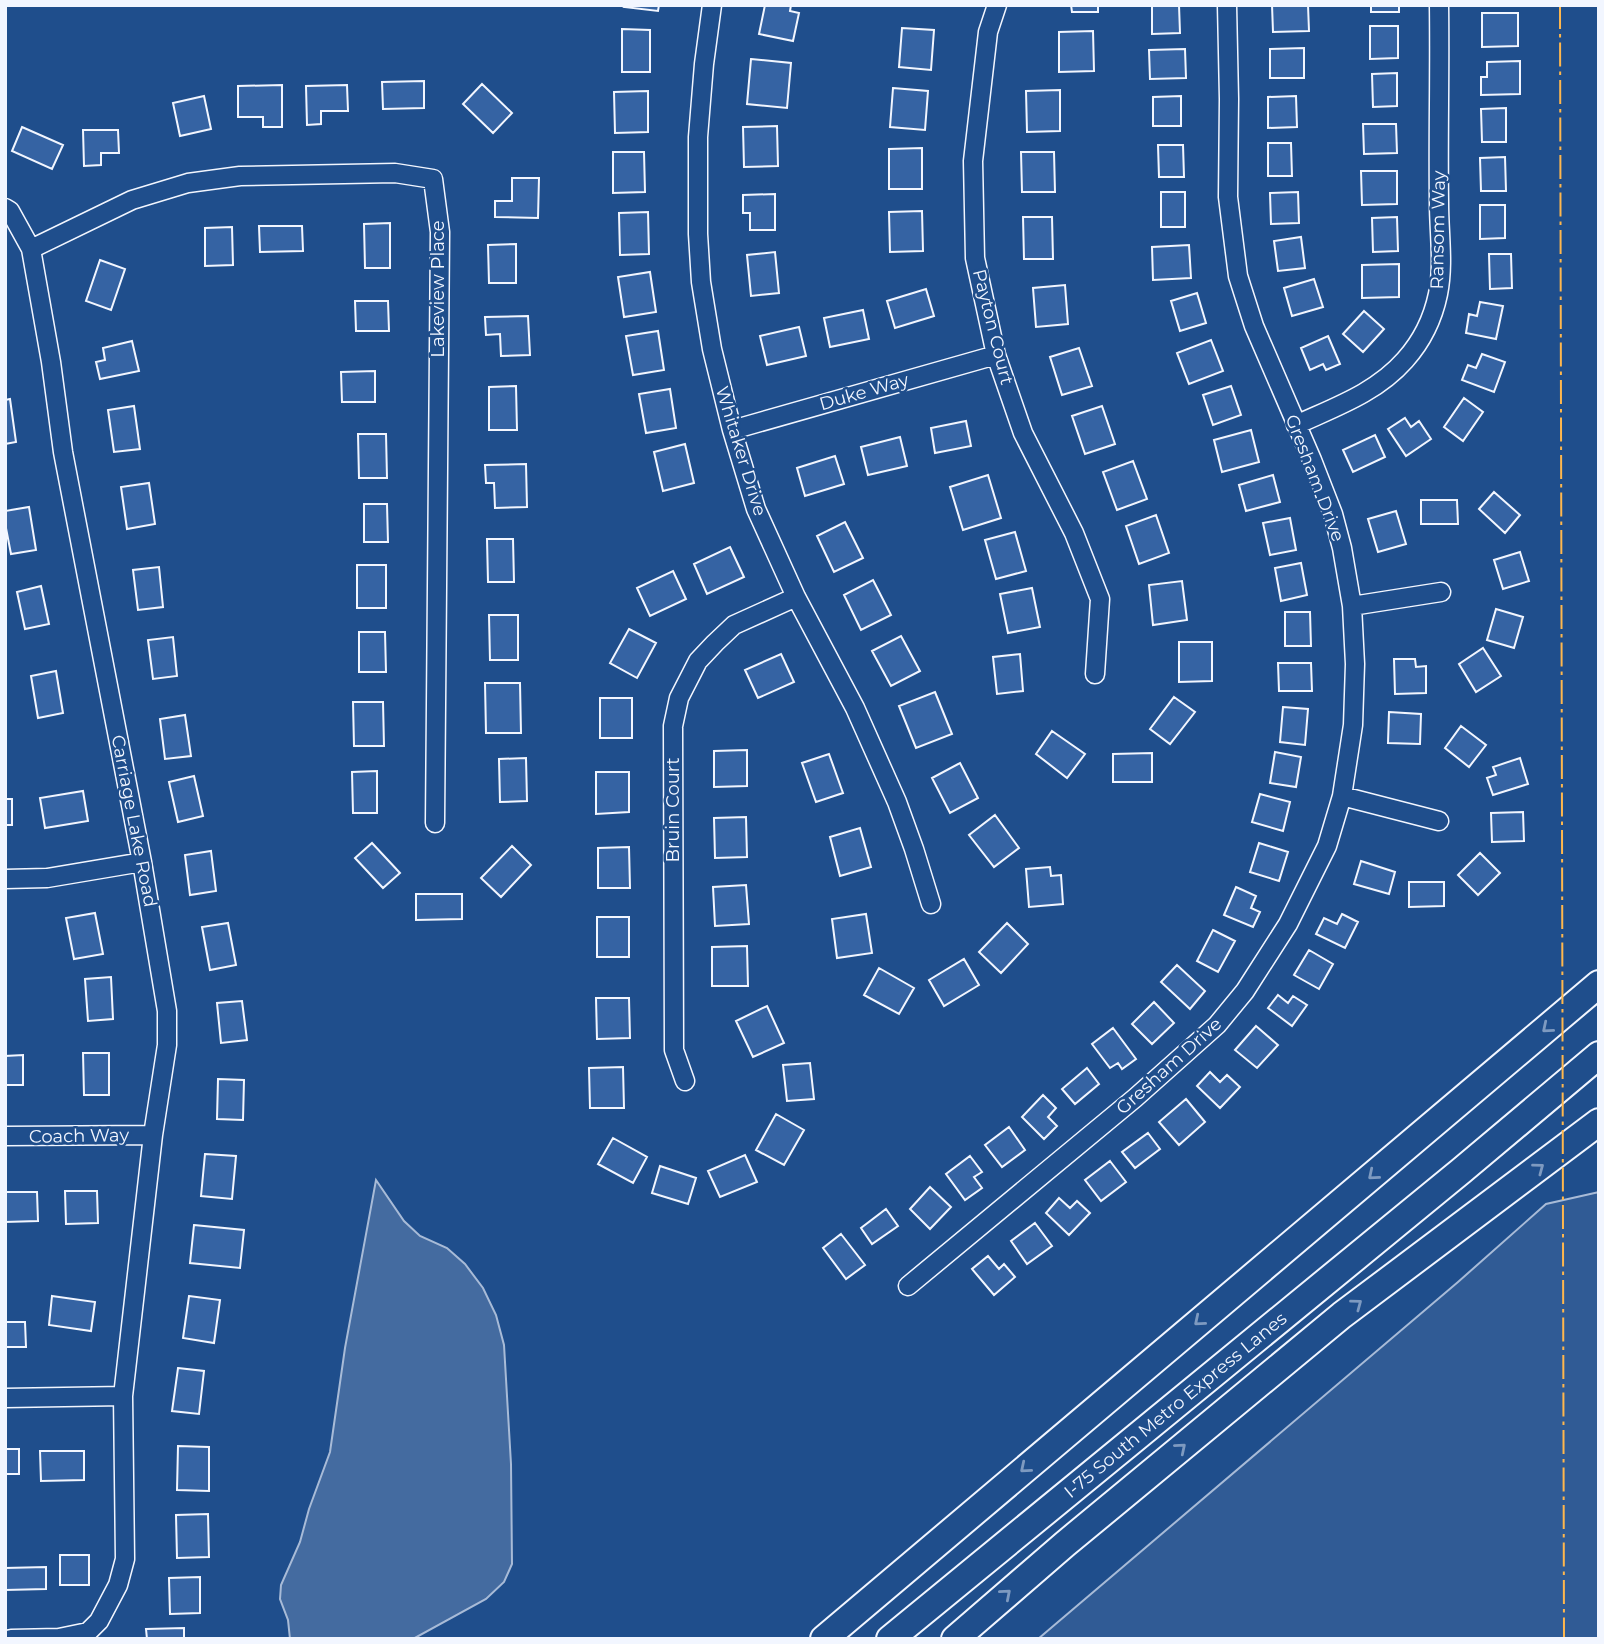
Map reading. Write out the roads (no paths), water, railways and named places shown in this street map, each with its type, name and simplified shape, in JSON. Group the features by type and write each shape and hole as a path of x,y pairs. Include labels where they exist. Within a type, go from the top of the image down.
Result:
{"highway":[{"path":"824,1639 1599,984"},
{"name":"I-75 South Metro Express Lanes","path":"890,1639 1599,1055"},
{"name":"I-75 South Metro Express Lanes","path":"1461,1171 1599,1074"},
{"path":"954,1639 1342,1315 1599,1122"}],"street":[{"name":"Whitaker Drive","path":"712,5 698,137 697,198 701,282 712,349 732,430 756,509 796,597 855,708 892,790 931,904"},
{"name":"Payton Court","path":"997,5 988,32 973,161 975,258 996,355 1023,433 1074,533 1100,598 1095,674"},
{"name":"Gresham Drive","path":"908,1286 1135,1098 1217,1025 1245,991 1289,924 1327,846 1342,796 1353,725 1356,664 1352,606 1333,514 1254,326 1238,276 1228,197 1227,5"},
{"name":"Ransom Way","path":"1296,425 1366,393 1390,376 1421,339 1434,307 1440,283 1441,263 1439,5"},
{"name":"Lakeview Place","path":"31,249 132,200 188,183 240,176 382,173 433,179 440,232 435,823"},
{"path":"5,208 10,211 31,249"},
{"name":"Carriage Lake Road","path":"31,249 51,362 63,452 142,862 167,1011 167,1045 153,1135 123,1396 125,1559 118,1585 90,1635"},
{"name":"Duke Way","path":"732,430 996,355"},
{"path":"1352,606 1441,592"},
{"name":"Bruin Court","path":"685,1081 674,1050 673,726 679,698 698,661 734,625 796,597"},
{"path":"1342,796 1439,821"},
{"path":"5,879 47,878 142,862"},
{"name":"Coach Way","path":"5,1136 153,1135"},
{"path":"5,1398 123,1396"},
{"path":"11,1639 90,1635"}]}
